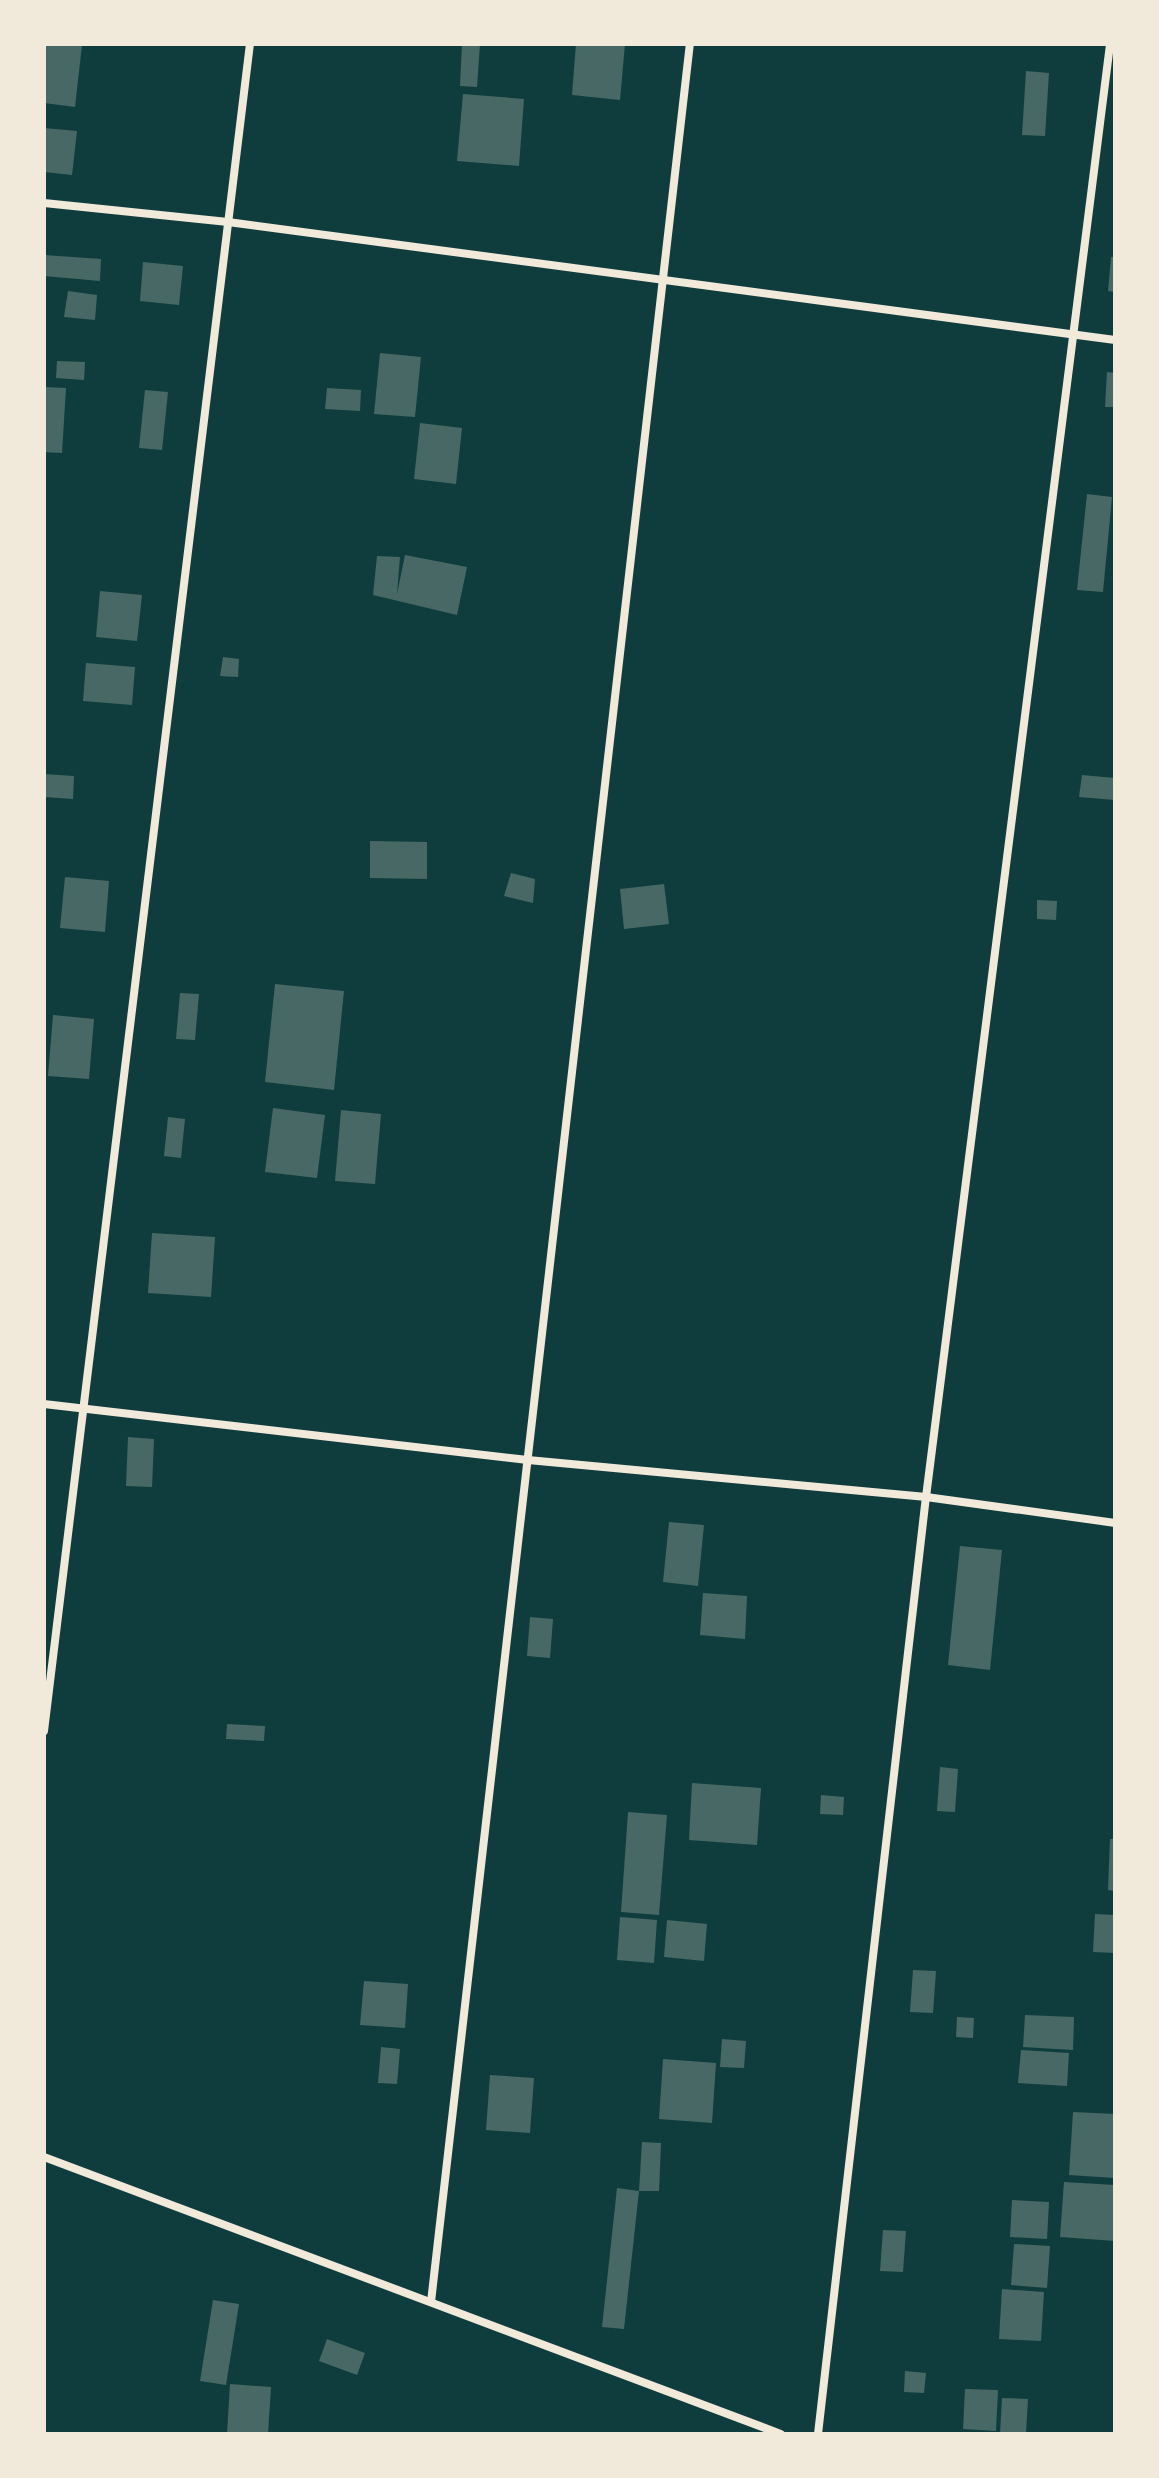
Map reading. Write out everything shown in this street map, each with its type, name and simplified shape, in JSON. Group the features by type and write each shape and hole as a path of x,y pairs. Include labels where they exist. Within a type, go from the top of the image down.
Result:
{"street":[{"path":"44,1731 250,44"},
{"path":"431,2302 690,44"},
{"path":"818,2434 926,1497 1110,44"},
{"path":"44,203 228,222 1115,340"},
{"path":"44,1404 528,1460 926,1497 1115,1523"},
{"path":"44,2157 781,2434"}],"building":[{"path":"44,44 82,45 75,107 44,103"},
{"path":"462,44 480,44 477,87 460,86"},
{"path":"576,44 625,44 620,100 572,95"},
{"path":"1026,71 1049,73 1045,136 1022,135"},
{"path":"463,94 524,99 519,166 457,161"},
{"path":"44,128 77,131 72,175 44,172"},
{"path":"44,255 101,259 100,281 44,276"},
{"path":"1111,257 1115,257 1115,292 1108,291"},
{"path":"143,262 183,266 179,305 140,301"},
{"path":"68,291 97,295 95,320 64,317"},
{"path":"380,353 421,357 415,417 374,414"},
{"path":"57,361 85,362 84,380 56,378"},
{"path":"1107,372 1115,373 1115,407 1105,407"},
{"path":"44,387 66,388 62,453 44,452"},
{"path":"327,388 361,390 360,411 325,409"},
{"path":"145,390 168,392 162,450 139,448"},
{"path":"420,423 462,428 456,484 414,479"},
{"path":"1087,494 1112,497 1103,592 1077,590"},
{"path":"405,555 467,567 457,615 373,595 377,556 400,557 397,594"},
{"path":"100,591 142,595 137,641 96,637"},
{"path":"223,657 239,659 238,677 220,676"},
{"path":"86,663 135,667 132,705 83,701"},
{"path":"44,774 74,776 73,799 44,797"},
{"path":"1082,775 1115,778 1115,800 1079,797"},
{"path":"370,841 427,842 427,879 370,878"},
{"path":"511,873 535,879 533,903 504,896"},
{"path":"65,877 109,881 105,932 60,928"},
{"path":"664,884 669,924 624,929 620,889"},
{"path":"1037,900 1057,901 1056,920 1037,919"},
{"path":"275,984 344,991 334,1090 265,1082"},
{"path":"180,993 199,994 195,1040 176,1039"},
{"path":"53,1015 94,1019 89,1079 48,1076"},
{"path":"273,1108 325,1115 317,1178 265,1172"},
{"path":"341,1110 381,1114 375,1184 335,1181"},
{"path":"168,1117 185,1119 181,1158 164,1156"},
{"path":"152,1233 215,1237 211,1297 148,1293"},
{"path":"128,1437 154,1439 152,1487 126,1486"},
{"path":"669,1522 704,1525 698,1586 663,1582"},
{"path":"960,1546 1002,1550 990,1670 948,1665"},
{"path":"703,1593 747,1596 745,1639 700,1635"},
{"path":"530,1617 553,1619 550,1658 527,1656"},
{"path":"227,1724 265,1726 264,1741 226,1739"},
{"path":"940,1767 958,1769 955,1812 937,1811"},
{"path":"692,1783 761,1788 757,1845 689,1840"},
{"path":"821,1795 844,1797 843,1815 820,1814"},
{"path":"628,1812 667,1815 659,1915 621,1912"},
{"path":"1110,1839 1115,1839 1115,1891 1108,1890"},
{"path":"1095,1914 1115,1915 1115,1953 1093,1952"},
{"path":"620,1917 657,1920 654,1963 617,1960"},
{"path":"667,1920 707,1924 704,1961 664,1957"},
{"path":"913,1970 936,1971 933,2013 910,2012"},
{"path":"364,1981 408,1984 405,2028 360,2025"},
{"path":"1025,2015 1074,2017 1073,2050 1023,2047"},
{"path":"957,2017 974,2018 973,2038 956,2037"},
{"path":"722,2039 746,2041 744,2068 720,2067"},
{"path":"381,2047 400,2049 397,2084 378,2083"},
{"path":"1021,2050 1069,2053 1067,2086 1018,2083"},
{"path":"663,2059 716,2063 712,2123 659,2119"},
{"path":"490,2075 534,2078 530,2133 486,2130"},
{"path":"1073,2112 1115,2114 1115,2178 1069,2175"},
{"path":"642,2142 661,2143 659,2191 639,2191"},
{"path":"1064,2182 1115,2185 1115,2241 1060,2237"},
{"path":"617,2188 639,2191 624,2329 602,2327"},
{"path":"1012,2200 1049,2202 1047,2239 1010,2237"},
{"path":"883,2230 906,2231 903,2272 880,2271"},
{"path":"1014,2244 1050,2246 1047,2288 1011,2285"},
{"path":"1002,2289 1044,2292 1041,2341 999,2339"},
{"path":"213,2300 239,2304 226,2385 200,2381"},
{"path":"327,2339 365,2353 357,2375 319,2361"},
{"path":"905,2371 926,2373 924,2393 904,2392"},
{"path":"230,2384 271,2387 268,2434 227,2434"},
{"path":"965,2389 998,2390 996,2431 963,2429"},
{"path":"1002,2398 1028,2399 1026,2434 1000,2434"}]}
